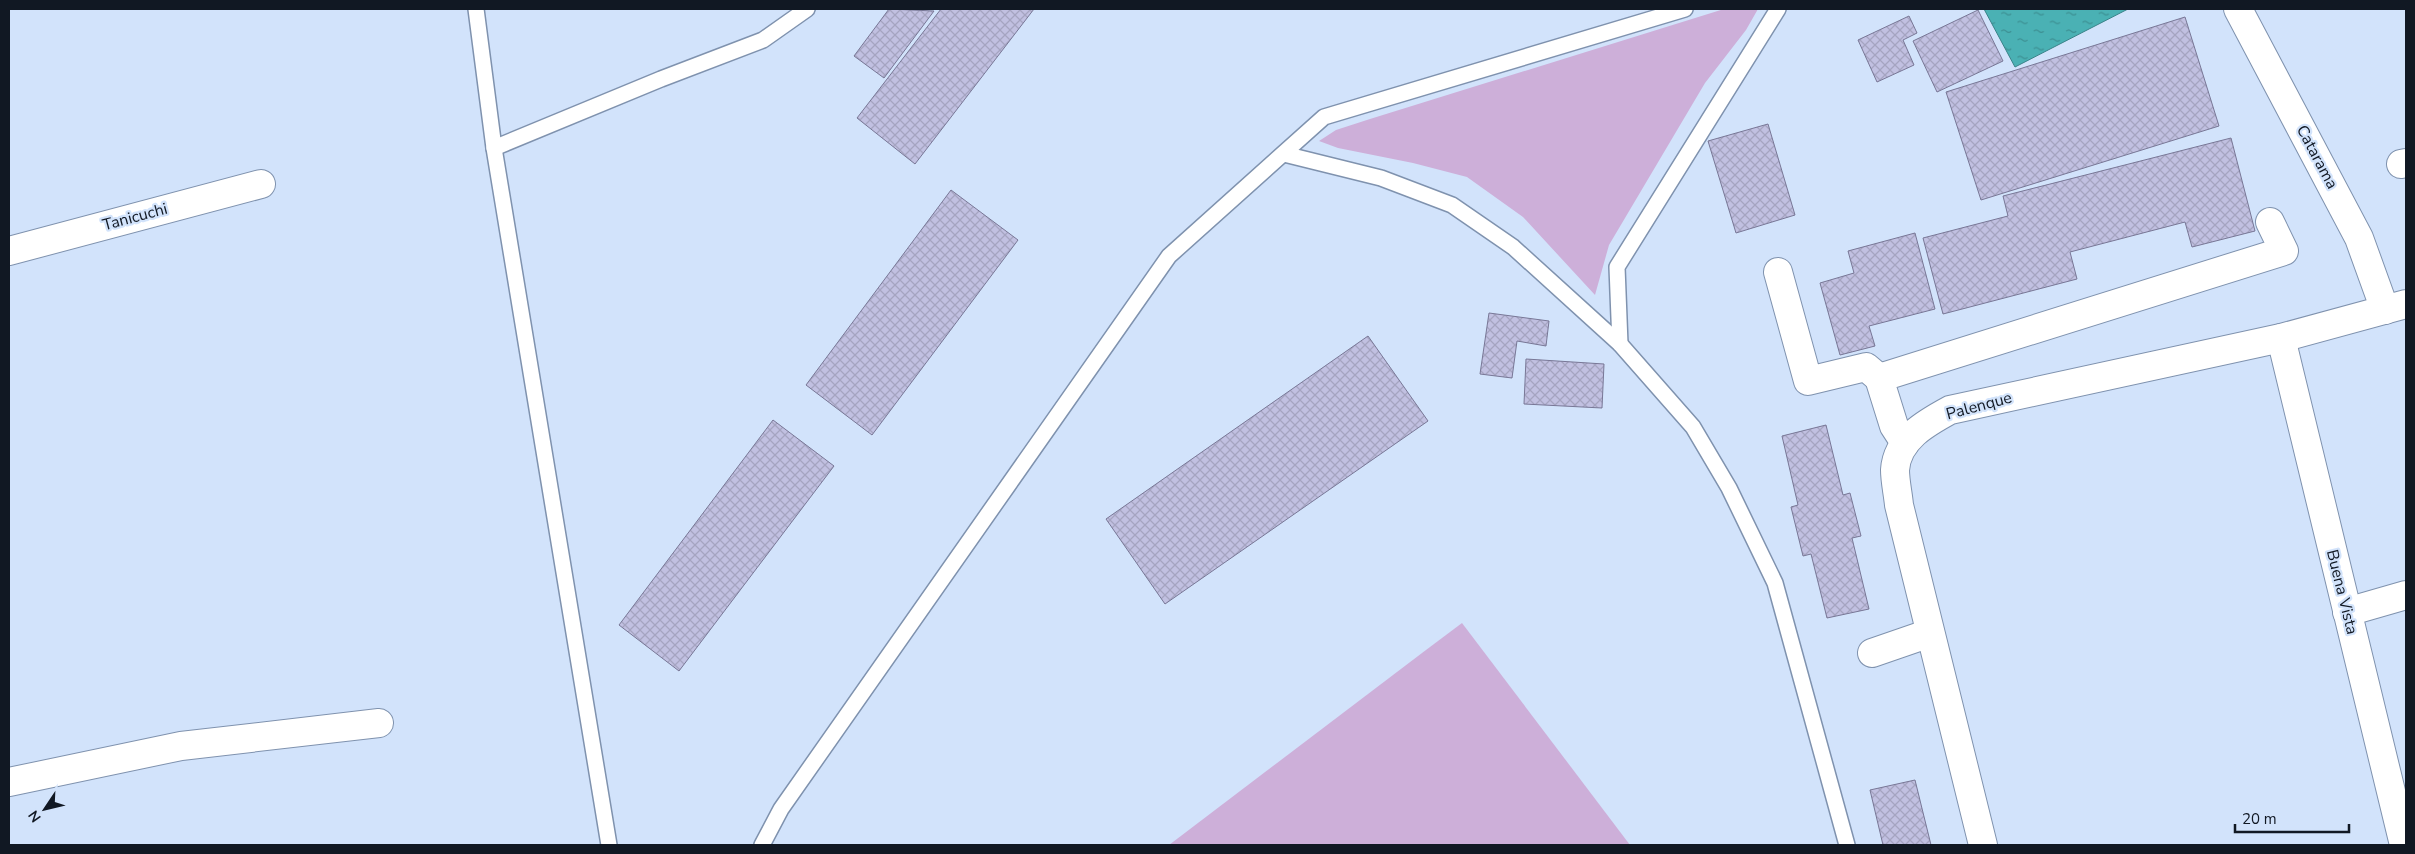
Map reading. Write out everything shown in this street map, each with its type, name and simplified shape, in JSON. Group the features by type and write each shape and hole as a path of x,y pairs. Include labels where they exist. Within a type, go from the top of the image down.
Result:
{"street":[{"name":"Catarama","path":"2238,9 2396,307"},
{"name":"Tanicuchi","path":"9,251 261,184"},
{"path":"1879,378 2284,251 2270,222"},
{"path":"1778,272 1808,381 1866,367 1879,378 1894,426 1905,443"},
{"name":"Palenque","path":"1983,845 1900,505 1895,470 1905,443 1924,423 1950,410 2280,338 2396,307"},
{"name":"Buena Vista","path":"2280,338 2404,845"},
{"path":"2347,612 2406,595"},
{"path":"1872,653 1930,633"},
{"path":"9,782 181,746 380,723"}],"lane":[{"path":"476,9 494,148 609,845"},
{"path":"494,148 660,79 763,40 807,9"},
{"path":"762,845 780,809 1169,256 1324,117 1685,9"},
{"path":"1620,344 1617,267 1778,9"},
{"path":"1284,154 1381,178 1452,205 1513,247 1620,344 1694,427 1730,488 1775,583 1847,845"}],"shaded area":[{"path":"1724,9 1758,9 1746,30 1705,83 1609,245 1595,295 1523,217 1467,177 1413,163 1338,148 1319,141 1336,130"},
{"path":"1462,623 1630,845 1169,845 1422,653"}],"water":[{"path":"1984,9 2128,9 2015,67"}],"building":[{"path":"889,9 934,11 884,78 854,56"},
{"path":"941,9 1034,9 915,164 857,118"},
{"path":"1978,10 2003,61 1937,92 1913,41"},
{"path":"1909,16 1917,33 1903,40 1914,65 1877,82 1858,40"},
{"path":"2185,17 2219,126 1981,200 1946,92"},
{"path":"1768,124 1795,215 1736,233 1708,141"},
{"path":"2231,138 2255,231 2192,247 2185,222 2070,252 2077,279 1943,314 1923,238 2008,216 2003,196"},
{"path":"951,190 1018,240 872,435 806,385"},
{"path":"1915,233 1935,309 1869,326 1875,346 1840,355 1820,283 1854,273 1848,251"},
{"path":"1489,313 1549,321 1546,346 1517,341 1512,378 1480,374"},
{"path":"1368,336 1428,421 1165,604 1106,519"},
{"path":"1526,359 1604,364 1602,408 1524,404"},
{"path":"773,420 834,466 679,671 619,625"},
{"path":"1826,425 1843,495 1850,493 1861,536 1852,538 1869,609 1827,618 1811,554 1803,556 1791,507 1798,505 1782,436"},
{"path":"1915,780 1931,845 1883,845 1870,790"}]}
